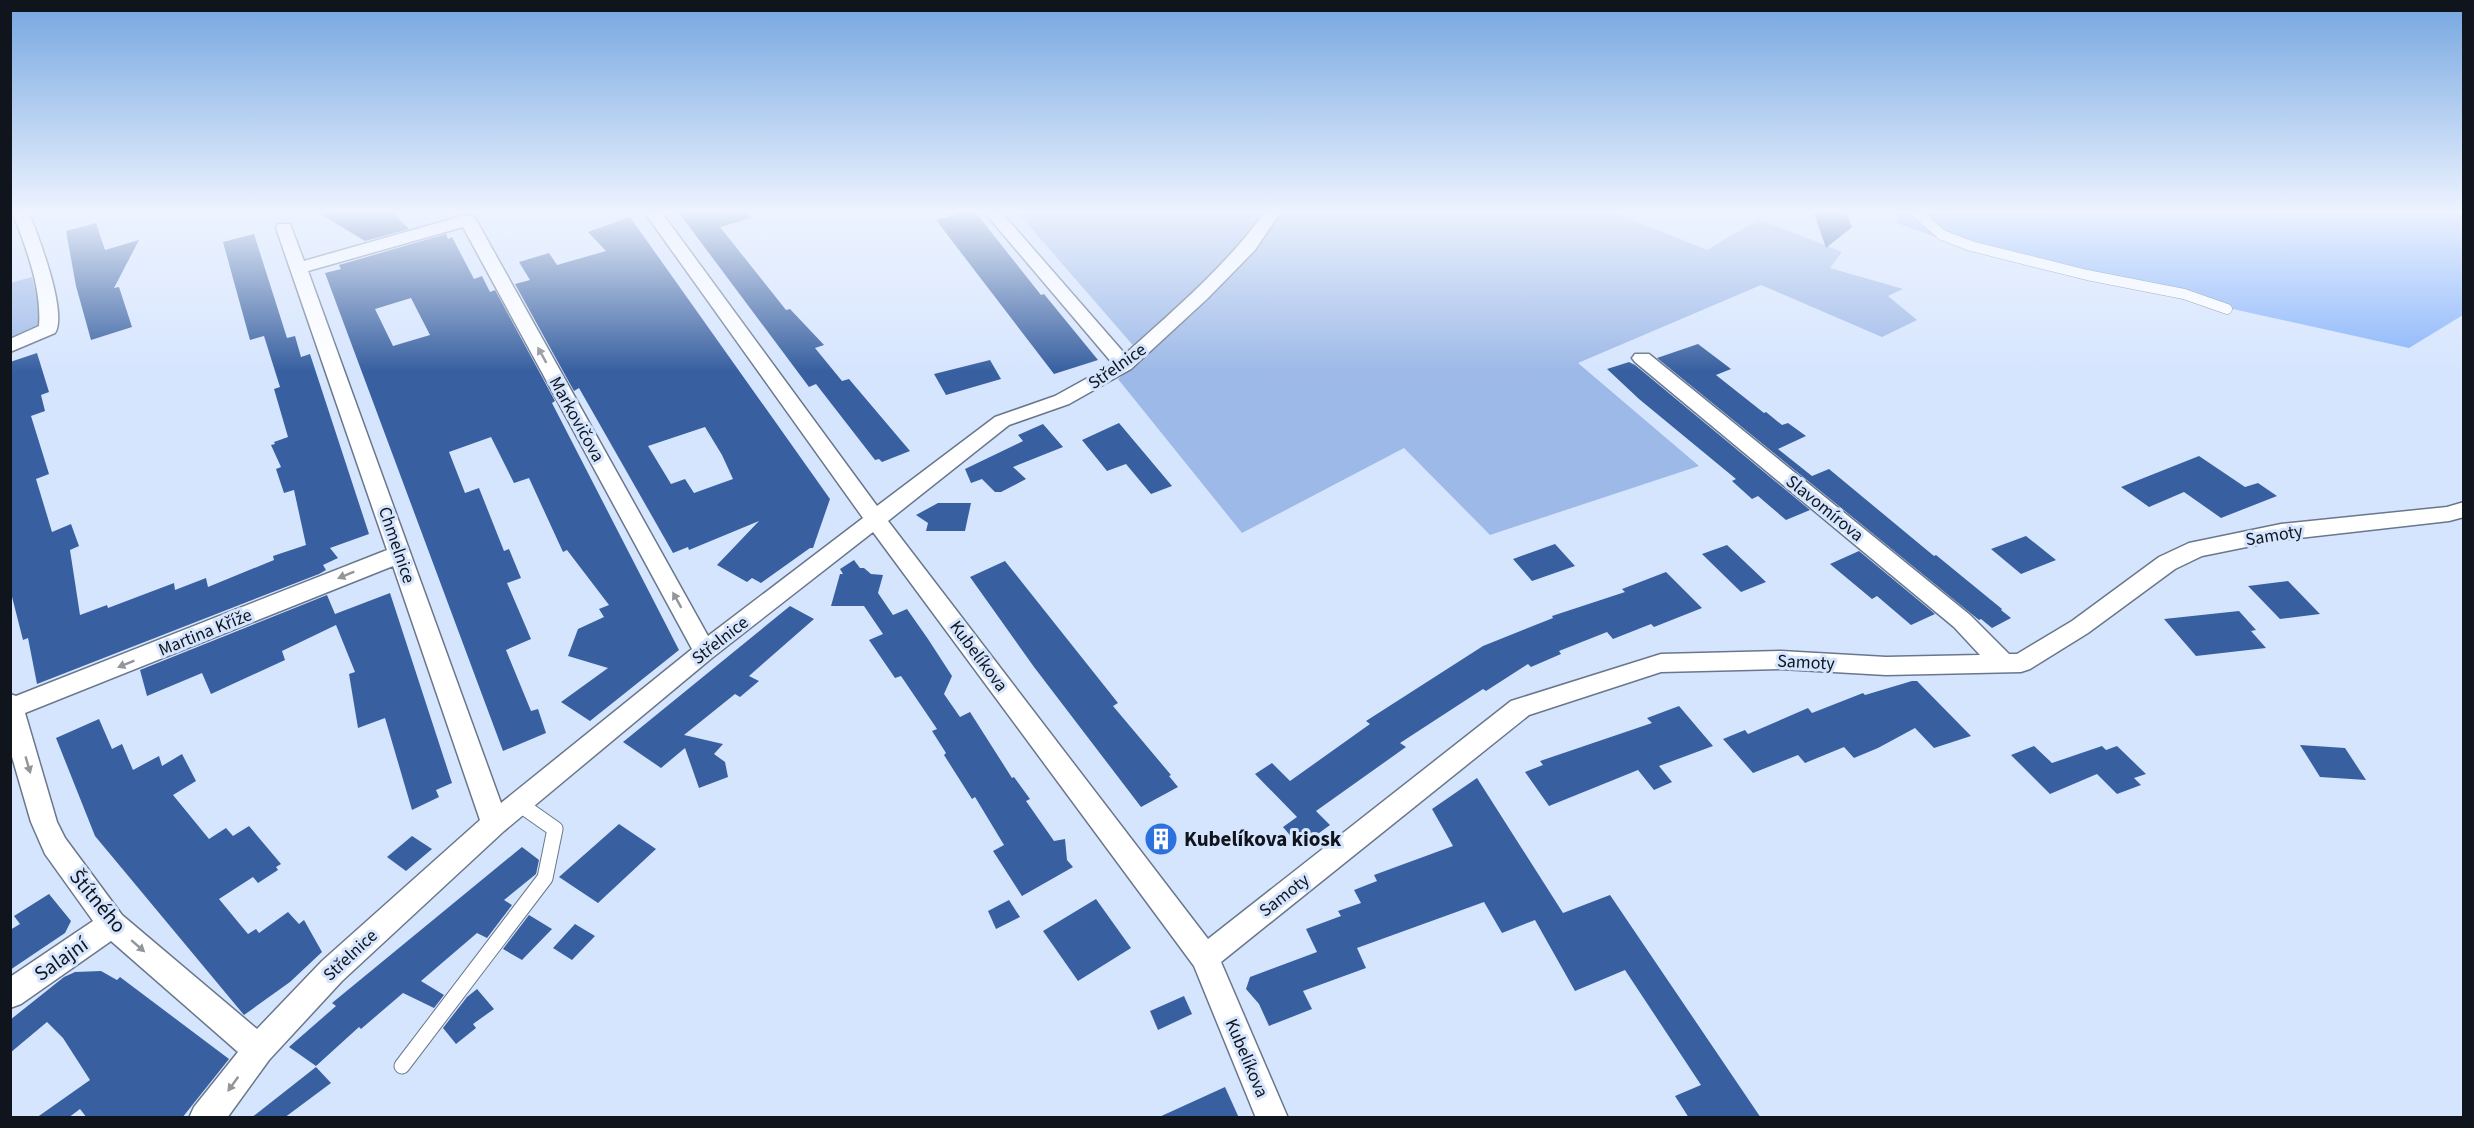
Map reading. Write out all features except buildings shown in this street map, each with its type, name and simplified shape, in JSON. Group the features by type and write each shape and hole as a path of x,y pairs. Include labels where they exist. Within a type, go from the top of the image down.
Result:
{"street":[{"path":"10,346 48,329 50,317 39,266"},
{"path":"298,268 305,266"},
{"name":"Markovičova","path":"493,266 705,651"},
{"name":"Kubelíkova","path":"691,266 875,519 1205,958 1272,1118"},
{"path":"1038,266 1124,365"},
{"name":"Střelnice","path":"205,1118 219,1103 258,1050 332,971 519,803 705,651 1002,421 1062,400 1124,365 1230,266"},
{"name":"Chmelnice","path":"298,268 495,823"},
{"name":"Slavomírova","path":"1642,358 1962,621 2004,664"},
{"name":"Samoty","path":"1205,958 1520,708 1661,663 1781,660 1886,666 2021,663 2080,627 2167,563 2197,549 2281,532 2449,514 2463,509"},
{"name":"Martina Kříže","path":"11,707 400,554"},
{"name":"Štítného","path":"11,707 44,822 55,846 112,924 258,1050"},
{"name":"Salajní","path":"10,994 112,924"}],"lane":[{"path":"2049,266 2184,294 2227,309"},
{"path":"402,1066 545,878 555,829 519,803"}],"shaded area":[{"path":"1064,266 1832,266 1830,268 1903,289 1888,296 1917,320 1882,337 1761,285 1578,363 1699,466 1490,535 1404,448 1242,533 1118,379 1144,358"},
{"path":"2038,266 2463,266 2463,315 2409,348"},
{"path":"32,277 43,324 11,337 10,283"}],"place":[{"name":"Kubelíkova kiosk","path":"1161,839"}]}
